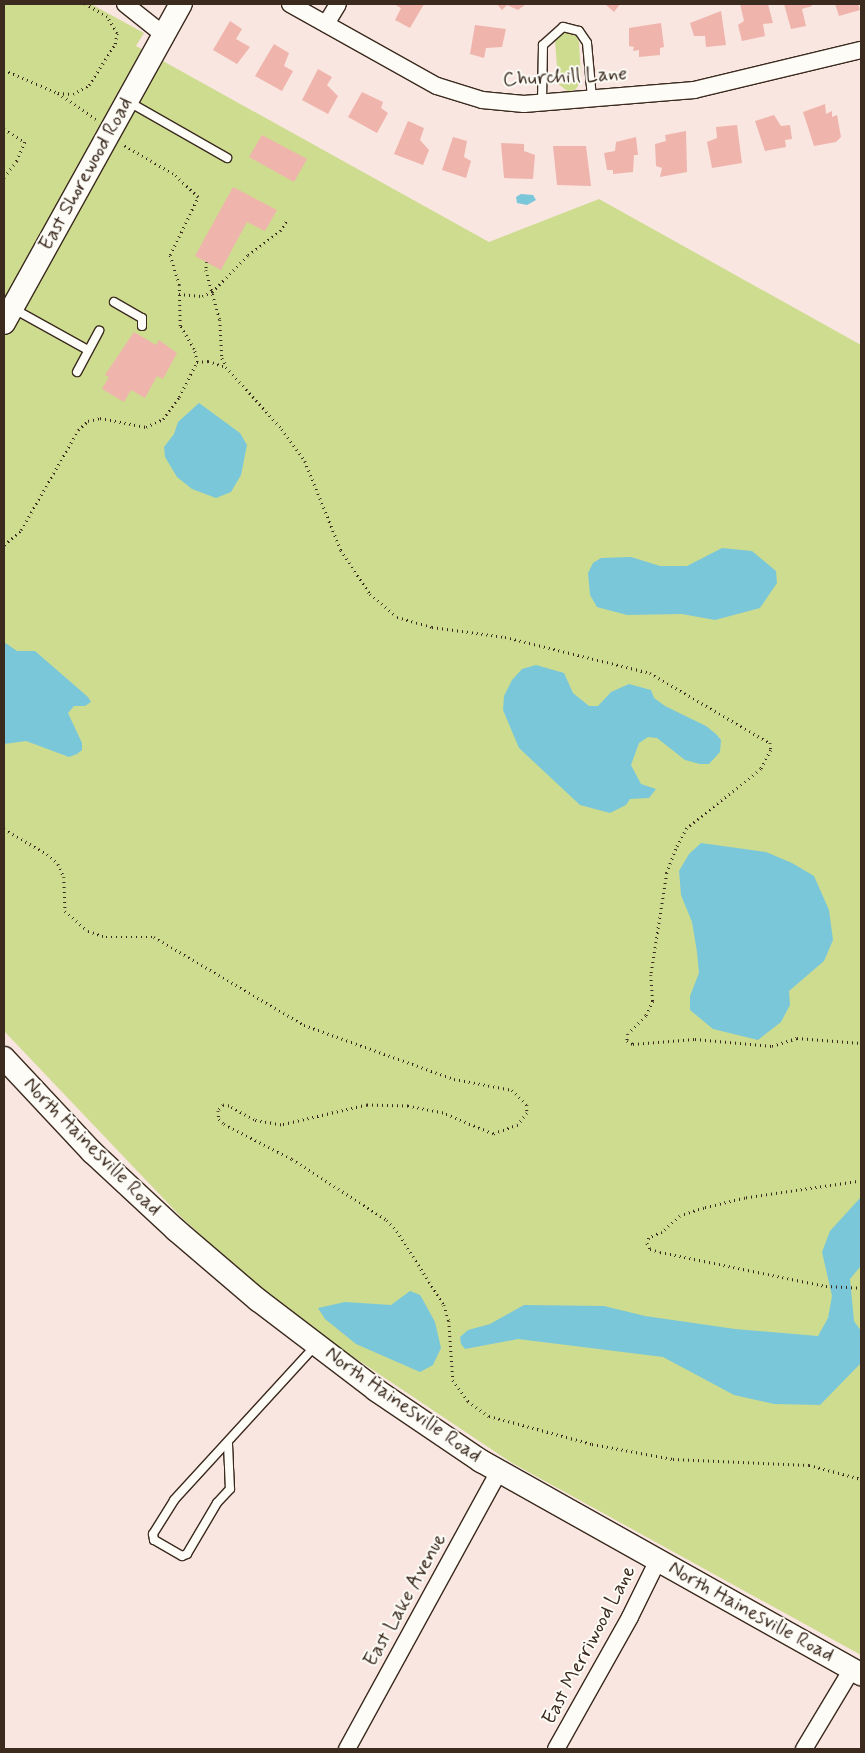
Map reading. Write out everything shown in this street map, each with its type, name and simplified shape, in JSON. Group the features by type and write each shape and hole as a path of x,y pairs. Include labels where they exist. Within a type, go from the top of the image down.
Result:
{"main road":[{"name":"East Shorewood Road","path":"8,316 181,4"},
{"name":"North Hainesville Road","path":"6,1061 92,1152 176,1230 317,1345 376,1390 500,1471 857,1671"}],"street":[{"path":"125,4 166,30"},
{"name":"Churchill Lane","path":"290,4 437,86 461,96 500,102 542,102 694,90 861,50"},
{"path":"326,24 338,4"},
{"name":"East Lake Avenue","path":"347,1749 500,1471"},
{"name":"East Merriwood Lane","path":"556,1749 630,1617 658,1560"},
{"path":"804,1749 857,1671"}],"lane":[{"path":"542,102 543,45 563,27 579,31 587,43 592,98"},
{"path":"127,101 227,158"},
{"path":"114,302 142,318 142,326"},
{"path":"8,316 88,350"},
{"path":"77,372 100,330"},
{"path":"228,1444 230,1489 216,1503 187,1554 182,1556 154,1540 153,1534 174,1500 228,1444 317,1345"}],"path":[{"path":"4,70 58,93 73,94 89,85 115,44 116,33 107,17 85,4"},
{"path":"4,129 25,142 17,161 4,178"},
{"path":"4,546 21,530 78,430 88,421 100,418 146,426 163,418 179,397 197,362 194,349 180,326 179,294 170,255 198,197 187,184 149,160"},
{"path":"179,294 202,296 212,292 248,254 280,231 287,220"},
{"path":"207,262 206,270 224,337 222,358 226,367 305,461 341,550 370,594 397,617 432,627 505,637 650,673 770,743 772,750 761,769 687,828 676,849 667,873 652,975 653,1001 646,1016 628,1034 627,1041 633,1044 695,1039 772,1046 797,1038 861,1042"},
{"path":"197,362 208,361 226,367"},
{"path":"4,829 47,854 58,864 64,877 65,911 88,931 106,936 154,937 304,1025 454,1078 512,1090 527,1105 527,1112 518,1125 493,1134 443,1113 408,1106 367,1105 281,1125 254,1120 229,1106 223,1105 218,1111 219,1119 224,1124 292,1159 387,1220 397,1231 444,1305 449,1321 453,1380 468,1401 489,1416 592,1444 672,1459 808,1465 861,1479"},
{"path":"861,1181 745,1198 704,1208 680,1216 662,1232 649,1238 647,1243 650,1249 660,1252 826,1286 861,1288"}],"green space":[{"path":"4,4 91,4 144,33 136,46 489,242 599,199 861,345 861,1655 512,1463 340,1348 243,1273 182,1218 4,1031"},
{"path":"565,32 576,36 579,42 581,78 558,80 555,41"},
{"path":"581,81 576,89 569,92 558,84"}],"water":[{"path":"521,194 533,195 536,200 527,205 517,203 516,197"},
{"path":"199,403 240,433 247,445 241,475 231,492 216,498 192,489 177,477 165,457 164,447 174,434 178,422"},
{"path":"722,548 752,551 776,571 777,583 760,608 715,620 682,614 627,615 597,607 590,595 588,573 593,563 601,558 631,557 660,566 687,566"},
{"path":"4,642 17,651 35,651 88,697 91,702 85,706 74,706 68,713 82,743 82,750 77,754 69,757 26,741 4,744"},
{"path":"536,665 564,673 573,693 589,706 598,706 611,692 629,684 651,690 654,698 665,706 706,726 716,734 721,740 720,752 709,764 700,764 685,760 657,738 648,737 639,743 631,765 641,784 656,789 649,798 630,799 626,805 610,813 580,805 519,748 503,710 504,696 512,680 522,669"},
{"path":"701,843 766,852 792,863 814,876 829,910 833,940 824,961 789,991 790,1005 781,1022 758,1040 713,1029 690,1010 690,996 699,973 692,922 681,895 679,871 689,854"},
{"path":"861,1197 861,1266 850,1279 854,1321 861,1331 861,1363 820,1405 774,1404 734,1395 663,1357 518,1339 465,1349 461,1344 460,1337 468,1330 490,1324 524,1305 604,1306 645,1316 735,1329 818,1336 828,1318 832,1296 822,1252 830,1231"},
{"path":"410,1291 420,1295 435,1322 441,1348 433,1365 420,1372 356,1344 325,1319 318,1308 345,1302 391,1305"}],"building":[{"path":"394,4 424,4 410,28 395,20 401,8"},
{"path":"497,4 526,4 518,10 507,5 502,10"},
{"path":"605,4 620,4 614,12"},
{"path":"740,4 768,4 773,23 763,24 765,36 742,41 738,25 744,21"},
{"path":"784,4 811,4 812,6 802,9 806,26 791,29"},
{"path":"835,4 858,4 860,10 839,16"},
{"path":"721,11 726,45 706,47 705,36 694,36 690,23"},
{"path":"230,21 242,29 236,39 250,47 237,64 213,50"},
{"path":"661,23 664,47 660,48 660,55 639,57 639,50 633,51 634,47 629,46 629,28"},
{"path":"475,25 506,29 502,47 486,48 484,58 470,54"},
{"path":"274,44 289,53 284,66 293,71 282,91 255,76"},
{"path":"318,69 332,77 327,85 338,96 328,114 302,100"},
{"path":"362,92 383,102 381,108 388,113 377,133 348,117"},
{"path":"825,104 826,114 832,111 832,117 837,115 841,137 836,142 814,146 803,112"},
{"path":"774,115 781,126 790,125 792,139 785,140 786,147 765,151 755,121"},
{"path":"408,121 424,128 420,140 429,150 423,165 394,154"},
{"path":"737,125 742,163 712,168 707,142 717,138 716,127"},
{"path":"686,131 687,172 660,177 662,168 656,166 655,144 666,141 665,135"},
{"path":"262,135 307,159 294,182 249,157"},
{"path":"453,137 467,141 464,157 471,161 466,178 442,170"},
{"path":"636,137 638,155 634,155 633,172 613,174 613,170 607,170 604,153 615,151 616,142"},
{"path":"501,143 524,144 524,151 535,155 533,179 504,178"},
{"path":"553,146 586,146 591,186 557,185"},
{"path":"233,187 277,210 265,231 247,222 221,270 195,256"},
{"path":"134,332 156,345 159,340 177,353 163,379 157,376 145,398 131,390 124,402 102,389 109,377 105,375"}]}
